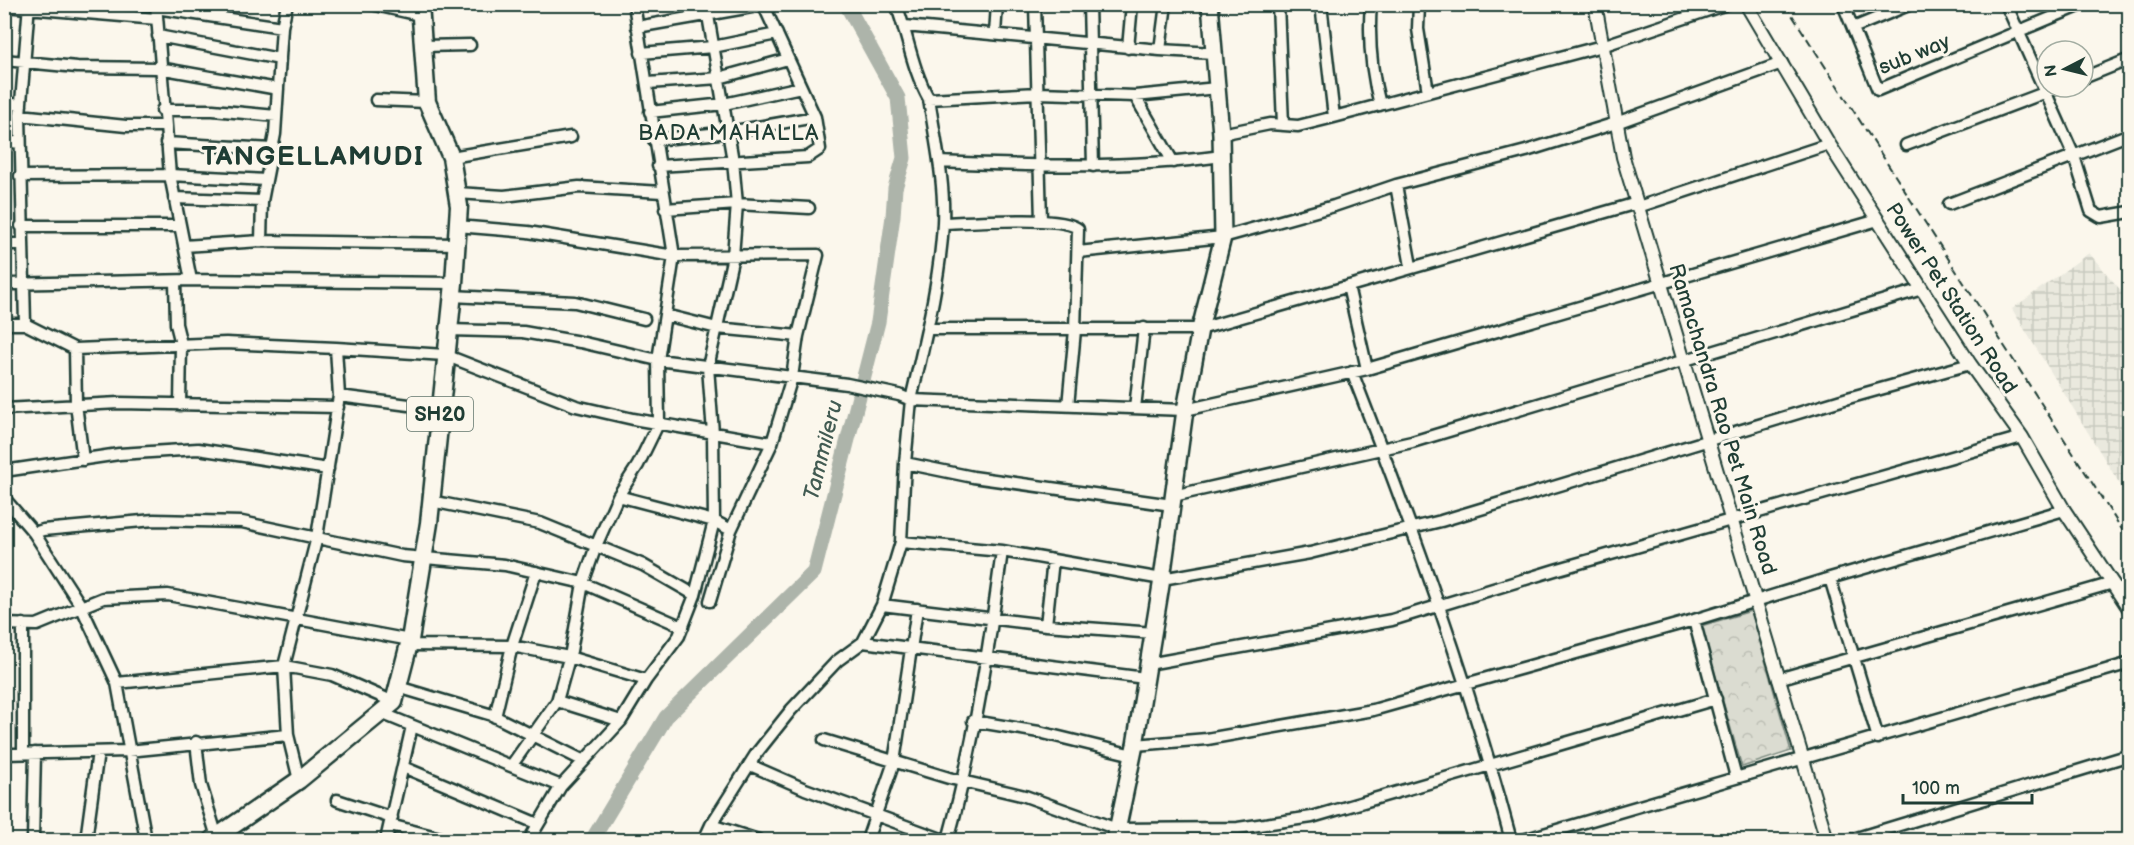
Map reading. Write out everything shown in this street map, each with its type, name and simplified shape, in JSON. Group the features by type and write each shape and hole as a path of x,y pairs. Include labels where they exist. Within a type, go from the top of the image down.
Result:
{"main road":[{"path":"1116,835 1134,750 1154,633 1185,410 1200,329 1223,237 1221,134 1210,4"},
{"name":"SH20","path":"391,701 409,643 423,558 431,501 457,244 457,193 451,157 426,102 420,10"},
{"path":"215,839 299,780 391,701"}],"street":[{"path":"261,241 262,201 272,149 282,27 287,4"},
{"path":"371,4 420,10"},
{"path":"511,766 557,701 569,657 583,583 596,546 618,496 638,465 659,423 658,360 674,256 662,192 648,83 634,4"},
{"path":"704,840 711,825 750,765 790,710 837,662 863,642 882,605 901,542 910,400 928,329 943,223 939,162 929,99 918,79 896,4"},
{"path":"996,34 997,4"},
{"path":"1035,4 1041,221"},
{"path":"1089,4 1093,166"},
{"path":"1128,48 1132,4"},
{"path":"1160,50 1166,4"},
{"path":"1278,4 1283,124"},
{"path":"1321,4 1334,117"},
{"path":"1371,4 1368,38 1372,74 1380,105"},
{"path":"1419,4 1418,29 1428,92"},
{"name":"Ramachandra Rao Pet Main Road","path":"1595,4 1617,123 1637,205 1827,840"},
{"path":"1221,134 1283,124 1298,126 1334,117 1602,46 1727,4"},
{"name":"Power Pet Station Road","path":"1746,4 1829,144 1970,364 2022,437 2064,510 2130,610"},
{"name":"sub way","path":"1843,4 1878,90 2084,4"},
{"path":"1853,28 1911,4"},
{"path":"2006,4 2035,73"},
{"path":"638,27 707,10 763,5 815,117 820,149 808,157 658,166"},
{"path":"4,6 156,11 282,27"},
{"path":"25,324 20,110 29,7"},
{"path":"529,840 561,786 621,721 645,680 679,636 695,595 714,521 713,433 708,366 733,256 737,204 729,132 707,10"},
{"path":"156,11 162,110 170,175 191,280"},
{"path":"904,26 1128,48 1214,53"},
{"path":"641,53 713,48 777,34"},
{"path":"158,36 280,59"},
{"path":"422,46 470,45"},
{"path":"648,83 719,78 788,59"},
{"path":"2095,73 2130,59"},
{"path":"4,60 23,63 159,68 278,89"},
{"path":"1078,252 1223,237 1334,206 1396,185 1526,151 1617,123 1782,63"},
{"path":"650,112 724,104 801,87"},
{"path":"929,99 1038,93 1135,96 1217,88"},
{"path":"1135,96 1173,162"},
{"path":"1906,146 2035,96"},
{"path":"2047,99 2074,156 2093,214 2101,217 2130,212"},
{"path":"376,100 426,102"},
{"path":"4,103 20,110 91,123 164,126"},
{"path":"162,110 213,110 276,116"},
{"path":"654,140 729,132 815,117"},
{"path":"1949,204 2130,134"},
{"path":"451,157 571,137"},
{"path":"4,141 20,143"},
{"path":"166,143 272,149"},
{"path":"928,329 1200,329 1411,266 1637,205 1829,144"},
{"path":"939,162 1093,166 1173,162 1222,156"},
{"path":"20,176 170,175 266,180"},
{"path":"1396,185 1411,266"},
{"path":"457,193 504,196 579,187 662,192"},
{"path":"174,198 262,201"},
{"path":"665,209 737,204 809,208"},
{"path":"448,330 523,332 658,360 847,384 899,395 910,400 1185,410 1367,369 1878,220"},
{"path":"943,223 1041,221 1064,222 1076,226 1079,234 1075,330 1068,406"},
{"path":"21,226 179,226"},
{"path":"457,226 528,232 674,256 818,255 798,336 792,377 772,443 731,530 710,602"},
{"path":"184,246 261,241 457,244"},
{"path":"4,244 22,244"},
{"path":"4,284 191,280 453,289 575,302 644,319"},
{"path":"176,281 176,324 181,344 180,405"},
{"path":"1348,286 1367,369"},
{"path":"905,463 973,477 1173,501 1484,422 1922,289"},
{"path":"665,315 717,328 798,336"},
{"path":"4,324 25,324 75,349 181,344 297,344 445,355 576,406 772,443"},
{"path":"1135,408 1144,328"},
{"path":"299,780 288,735 284,666 317,537 339,401 336,348"},
{"path":"75,349 76,404 83,460"},
{"path":"901,542 1002,551 1162,579 1310,553 1412,526 1441,521 1970,364"},
{"path":"1352,372 1383,448 1439,605 1491,765 1511,840"},
{"path":"4,409 76,404 180,405 339,401 440,409"},
{"path":"863,642 986,658 1147,671 1355,628 2022,437"},
{"path":"4,471 119,454 198,450 328,469"},
{"path":"618,496 714,521 731,530"},
{"path":"4,498 34,533 81,606 117,683 146,840"},
{"path":"431,501 540,523 643,565 695,595"},
{"path":"973,721 1134,750 1347,715 1694,620 2064,510"},
{"path":"34,533 43,530 154,520 242,522 423,558 505,565 583,583 682,627"},
{"path":"750,765 805,789 946,840 964,781 993,618 1002,551"},
{"path":"1046,625 1053,560"},
{"path":"495,717 512,646 536,572"},
{"path":"1830,578 1878,738"},
{"path":"1778,679 2113,583"},
{"path":"4,624 37,625 103,598 168,595 296,617 409,643 512,646 569,657 645,680"},
{"path":"882,605 1046,625 1154,633"},
{"path":"867,840 894,762 913,648 917,609"},
{"path":"1694,620 1736,777"},
{"path":"23,753 24,624"},
{"path":"1523,840 2130,663"},
{"path":"117,683 284,666 332,675 391,701 495,717 584,761"},
{"path":"824,740 894,762 1025,796 1116,835 1238,828 1312,817 1716,699"},
{"path":"391,701 412,726 561,786"},
{"path":"557,701 621,721"},
{"path":"386,840 412,726"},
{"path":"4,754 128,751 196,742 288,735"},
{"path":"196,742 201,785 215,839"},
{"path":"86,840 98,752"},
{"path":"33,840 35,753"},
{"path":"1850,840 2130,755"},
{"path":"403,767 538,824"},
{"path":"337,800 391,822 448,840"},
{"path":"711,825 758,840"}],"shaded area":[{"path":"2089,253 2129,300 2129,499 2012,309"}],"green space":[{"path":"1751,611 1791,751 1742,767 1701,626"}],"waterway":[{"name":"Tammileru","path":"592,840 666,717 814,572 878,322 895,188 904,158 898,98 846,4"}],"railway":[{"path":"1785,4 2130,542"}],"district":[{"name":"BADA MAHALLA","path":"729,132"},
{"name":"TANGELLAMUDI","path":"313,156"}]}
